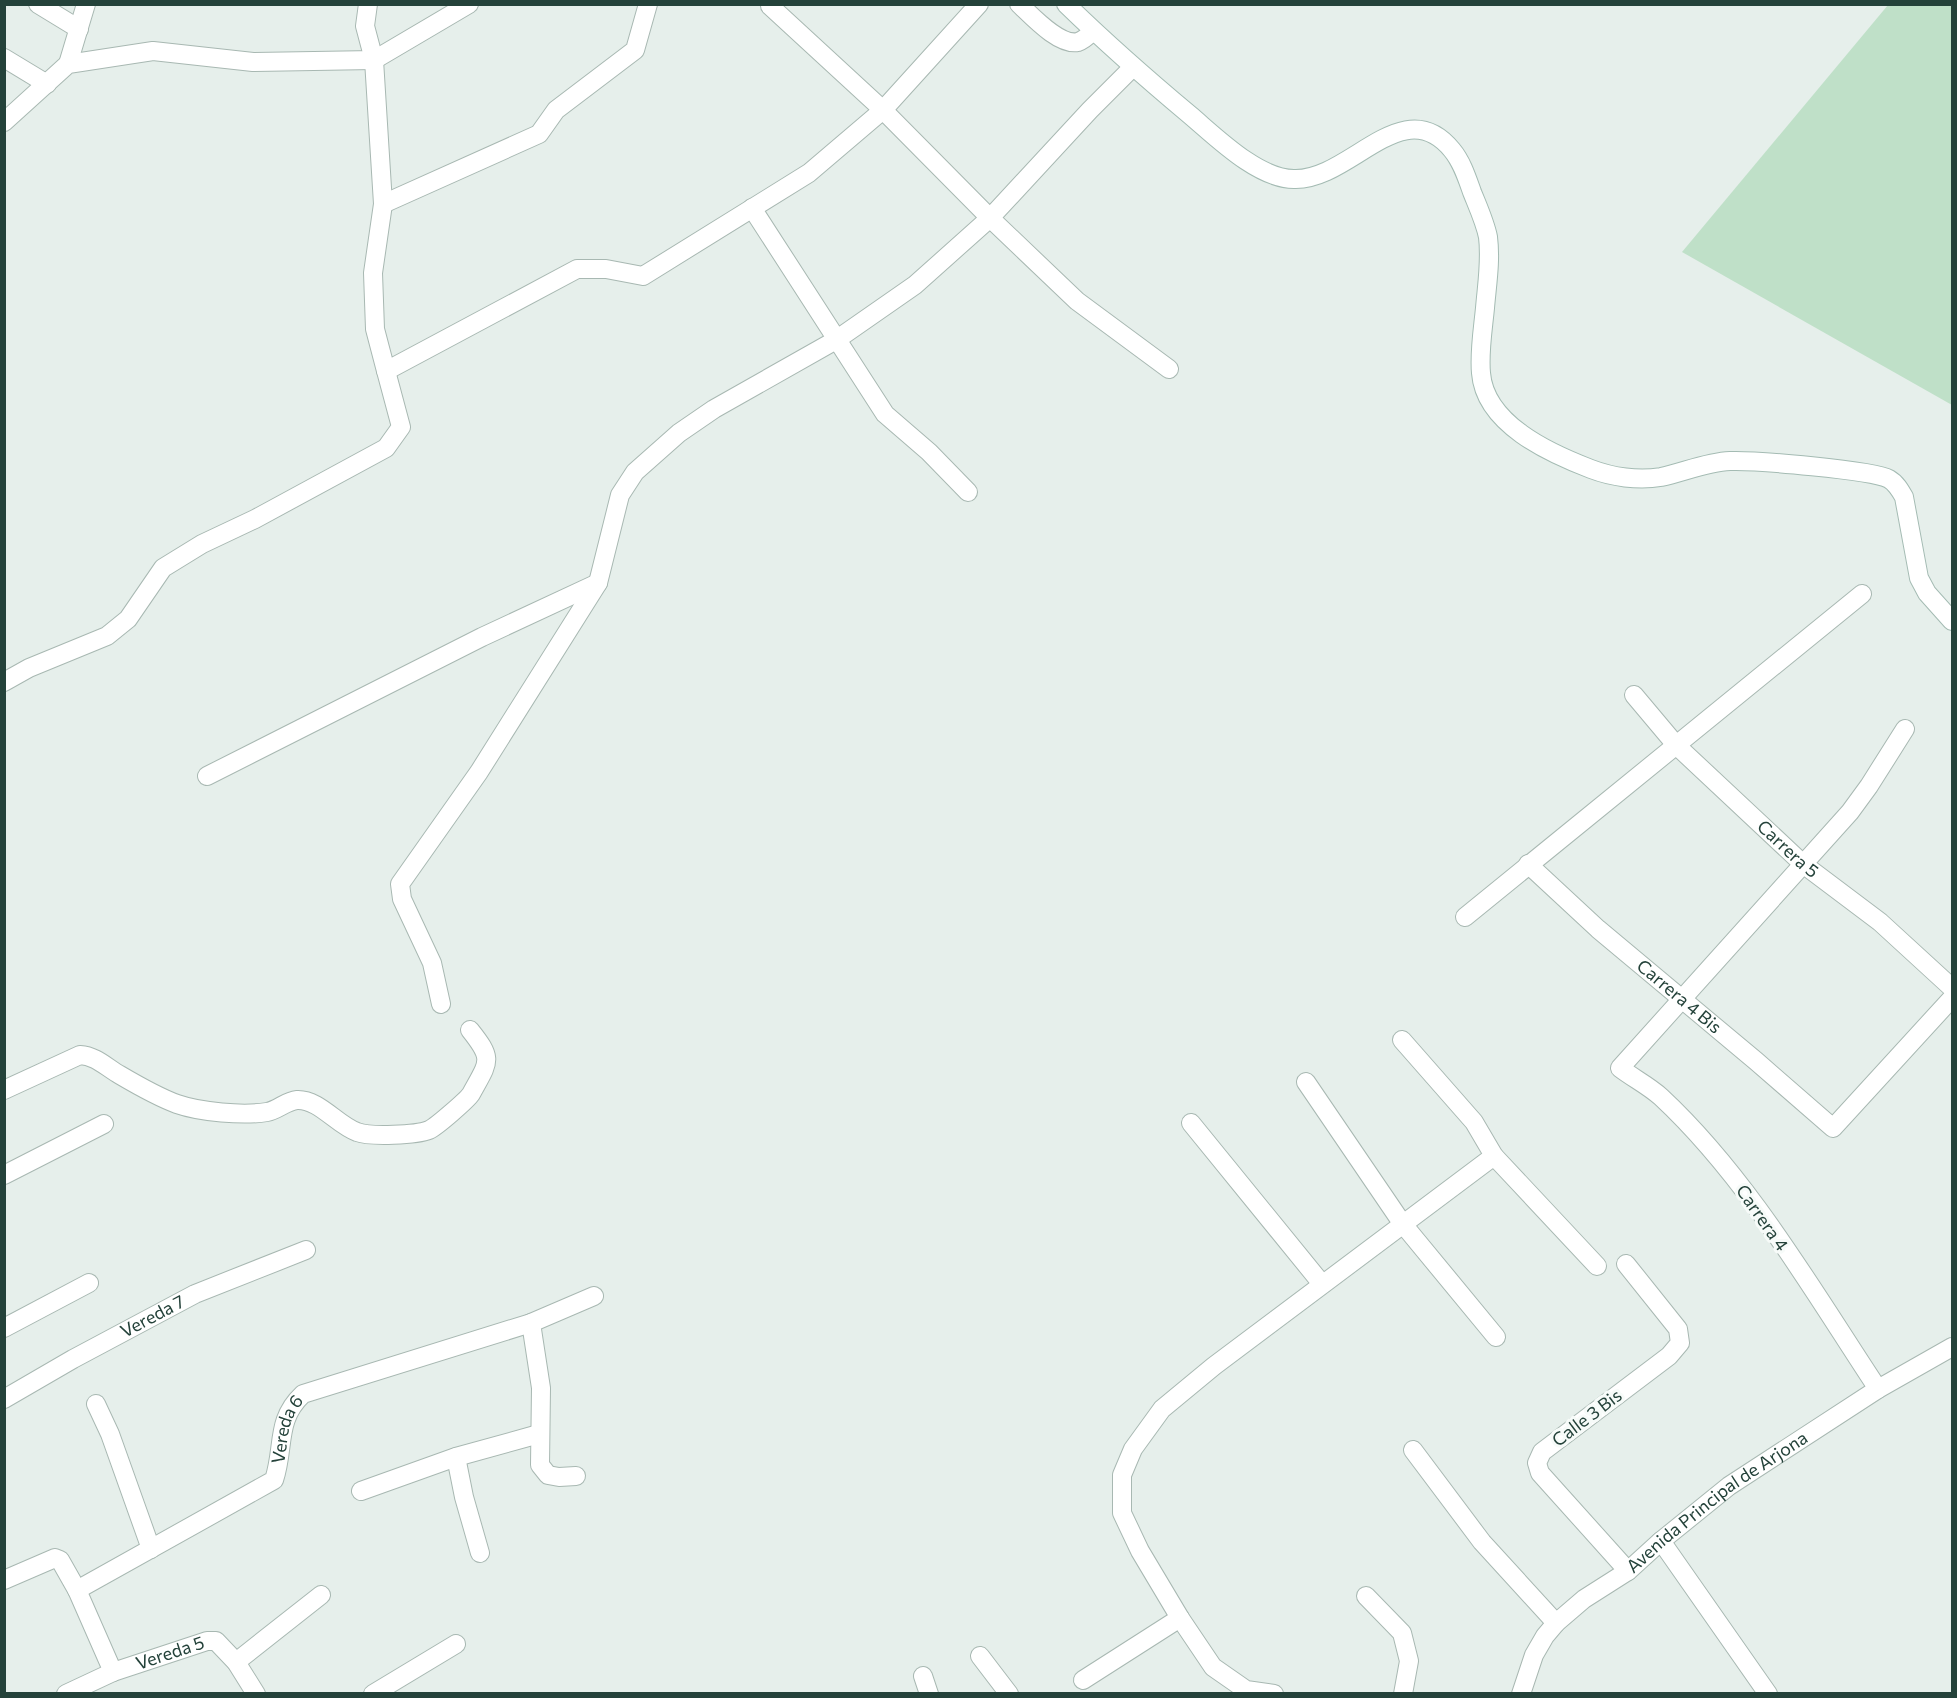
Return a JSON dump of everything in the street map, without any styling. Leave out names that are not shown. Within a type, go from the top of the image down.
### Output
[{"type":"street","points":[[38,4],[79,29]]},
{"type":"street","points":[[4,122],[68,64],[86,4]]},
{"type":"street","points":[[4,682],[29,668],[107,636],[128,619],[163,568],[202,544],[255,519],[386,448],[401,427],[375,329],[373,273],[383,204],[374,60],[365,26],[368,4]]},
{"type":"street","points":[[68,64],[153,51],[253,62],[374,60],[469,4]]},
{"type":"street","points":[[383,204],[539,134],[556,110],[634,50],[648,4]]},
{"type":"street","points":[[772,4],[770,6],[883,110],[990,218],[1077,301],[1169,369]]},
{"type":"street","points":[[386,371],[577,269],[606,269],[643,276],[753,208],[809,173],[883,110],[979,4]]},
{"type":"street","points":[[1019,4],[1051,33],[1065,40],[1078,42],[1094,31]]},
{"type":"street","points":[[1066,4],[1133,67],[1247,161],[1277,177],[1296,180],[1321,174],[1338,167],[1387,136],[1407,129],[1426,129],[1439,138],[1460,161],[1487,235],[1490,259],[1481,376],[1488,397],[1501,419],[1565,459],[1599,472],[1630,478],[1659,477],[1729,461],[1858,472],[1887,478],[1897,486],[1904,497],[1918,578],[1927,593],[1953,621]]},
{"type":"street","points":[[4,58],[46,84]]},
{"type":"street","points":[[441,1004],[432,963],[402,899],[400,884],[479,772],[598,583],[620,495],[635,472],[679,433],[714,409],[836,340],[915,285],[990,218],[1133,67]]},
{"type":"street","points":[[753,208],[885,414],[930,452],[968,492]]},
{"type":"street","points":[[207,776],[482,637],[598,583]]},
{"type":"street","points":[[1465,917],[1862,594]]},
{"type":"street","name":"Carrera 5","points":[[1634,695],[1677,745],[1803,864],[1880,922],[1953,988]]},
{"type":"street","points":[[1681,998],[1850,812],[1905,729]]},
{"type":"street","name":"Carrera 4 Bis","points":[[1528,864],[1598,929],[1833,1128],[1953,998]]},
{"type":"street","name":"Carrera 4","points":[[1681,998],[1620,1068],[1660,1096],[1713,1152],[1757,1208],[1878,1389]]},
{"type":"street","points":[[4,1090],[80,1055],[91,1056],[118,1075],[178,1104],[241,1113],[270,1112],[287,1103],[299,1100],[314,1105],[357,1132],[380,1136],[430,1130],[469,1097],[487,1062],[484,1049],[470,1030]]},
{"type":"street","points":[[1402,1040],[1474,1122],[1494,1156],[1597,1266]]},
{"type":"street","points":[[1306,1082],[1402,1223],[1496,1336]]},
{"type":"street","points":[[4,1175],[104,1124]]},
{"type":"street","points":[[1191,1124],[1322,1284]]},
{"type":"street","points":[[1274,1694],[1245,1690],[1213,1667],[1180,1618],[1140,1551],[1122,1513],[1122,1475],[1133,1449],[1162,1409],[1214,1366],[1494,1156]]},
{"type":"street","name":"Vereda 7","points":[[4,1399],[73,1359],[195,1294],[306,1250]]},
{"type":"street","name":"Calle 3 Bis","points":[[1626,1264],[1678,1329],[1680,1343],[1669,1356],[1542,1452],[1537,1463],[1540,1473],[1628,1571]]},
{"type":"street","points":[[4,1328],[89,1283]]},
{"type":"street","name":"Vereda 6","points":[[77,1590],[274,1480],[278,1468],[285,1419],[292,1404],[303,1394],[531,1323],[594,1296]]},
{"type":"street","points":[[531,1323],[541,1388],[540,1465],[548,1475],[576,1476]]},
{"type":"street","name":"Avenida Principal de Arjona","points":[[1521,1694],[1534,1655],[1545,1636],[1556,1623],[1584,1599],[1628,1571],[1729,1486],[1878,1389],[1953,1347]]},
{"type":"street","points":[[96,1404],[110,1434],[151,1549]]},
{"type":"street","points":[[361,1491],[456,1457],[539,1434]]},
{"type":"street","points":[[1413,1450],[1482,1542],[1556,1623]]},
{"type":"street","points":[[456,1457],[464,1497],[480,1553]]},
{"type":"street","points":[[1661,1541],[1768,1694]]},
{"type":"street","points":[[4,1580],[55,1558],[60,1560],[77,1590],[113,1672]]},
{"type":"street","points":[[236,1662],[321,1595]]},
{"type":"street","points":[[1366,1596],[1402,1633],[1409,1661],[1403,1694]]},
{"type":"street","points":[[1083,1680],[1180,1618]]},
{"type":"street","name":"Vereda 5","points":[[66,1694],[113,1672],[207,1641],[216,1641],[236,1662],[256,1694]]},
{"type":"street","points":[[373,1694],[456,1644]]},
{"type":"street","points":[[980,1656],[1009,1694]]},
{"type":"street","points":[[923,1676],[929,1694]]},
{"type":"green space","points":[[1888,5],[1952,5],[1952,405],[1682,252]]}]
